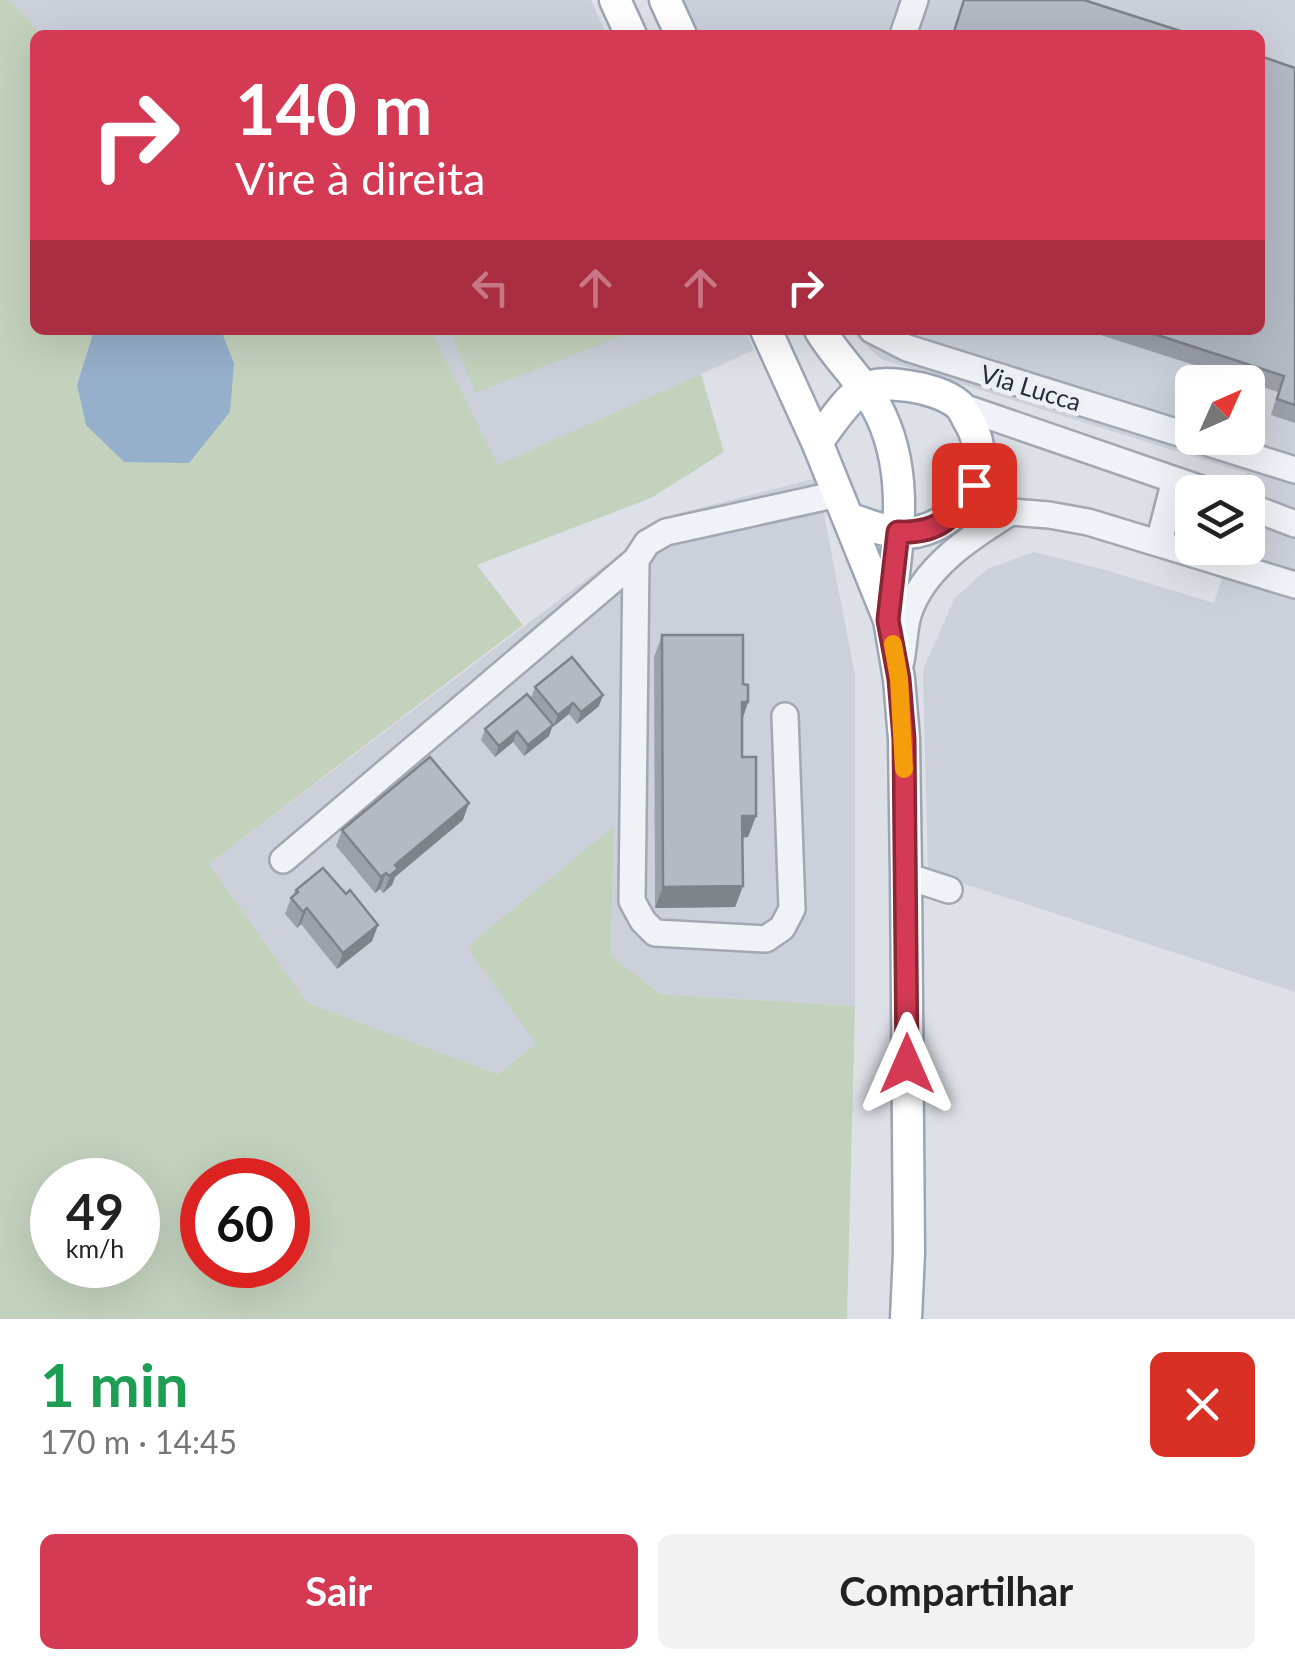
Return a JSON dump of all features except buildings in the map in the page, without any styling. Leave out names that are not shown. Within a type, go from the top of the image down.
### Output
[{"type":"main road","points":[[615,0],[629,30]]},
{"type":"main road","points":[[665,0],[680,30]]},
{"type":"main road","points":[[768,335],[844,506],[888,620],[899,679],[906,876],[906,1319]]},
{"type":"main road","points":[[823,335],[875,406],[892,450],[900,496],[888,620]]},
{"type":"main road","points":[[817,442],[863,389],[890,384],[918,388],[960,406],[974,431],[980,457],[974,485],[957,512],[937,525],[913,532],[876,528],[844,506]]},
{"type":"street","points":[[905,30],[914,0]]},
{"type":"street","name":"Via Lucca","points":[[881,335],[906,348],[1175,432]]},
{"type":"street","points":[[960,406],[1175,480],[1158,542]]},
{"type":"street","name":"Via Lucca","points":[[1247,455],[1295,470]]},
{"type":"street","points":[[283,860],[636,560],[647,543],[666,532],[844,506]]},
{"type":"street","points":[[957,512],[1011,512],[1088,522],[1295,585]]},
{"type":"street","points":[[899,679],[908,616],[919,590],[961,546],[1011,512]]},
{"type":"street","points":[[1265,513],[1295,524]]},
{"type":"street","points":[[636,560],[632,901],[655,933],[766,939],[782,928],[792,908],[785,716]]},
{"type":"street","points":[[906,876],[949,890]]},
{"type":"shaded area","points":[[10,0],[591,0],[605,30],[38,30]]},
{"type":"shaded area","points":[[683,0],[1295,0],[1295,992],[928,872],[923,670],[954,599],[987,569],[1034,552],[1214,603],[1226,565],[1265,565],[1265,475],[1246,475],[1188,455],[1265,455],[1265,365],[1175,365],[1175,451],[881,359],[855,335],[1265,335],[1265,30],[694,30]]},
{"type":"shaded area","points":[[433,335],[747,335],[754,350],[498,466]]},
{"type":"shaded area","points":[[817,478],[855,675],[855,1006],[660,994],[611,955],[614,827],[536,1044],[498,1074],[308,1003],[209,864],[672,515]]},
{"type":"green space","points":[[0,0],[10,0],[38,30],[30,30],[30,335],[92,335],[77,385],[86,424],[124,462],[234,363],[223,335],[433,335],[498,465],[701,374],[724,452],[651,498],[477,565],[523,625],[209,864],[308,1003],[498,1074],[536,1044],[467,947],[614,826],[611,955],[660,994],[855,1006],[847,1319],[0,1319]]},
{"type":"green space","points":[[452,335],[624,335],[475,393]]},
{"type":"water","points":[[92,335],[223,335],[234,363],[230,412],[189,463],[124,462],[86,425],[77,385]]},
{"type":"slow traffic","points":[[893,644],[904,769]]},
{"type":"route","points":[[907,1064],[904,739],[899,679],[888,620],[898,532],[937,525],[957,512],[974,485]]}]
